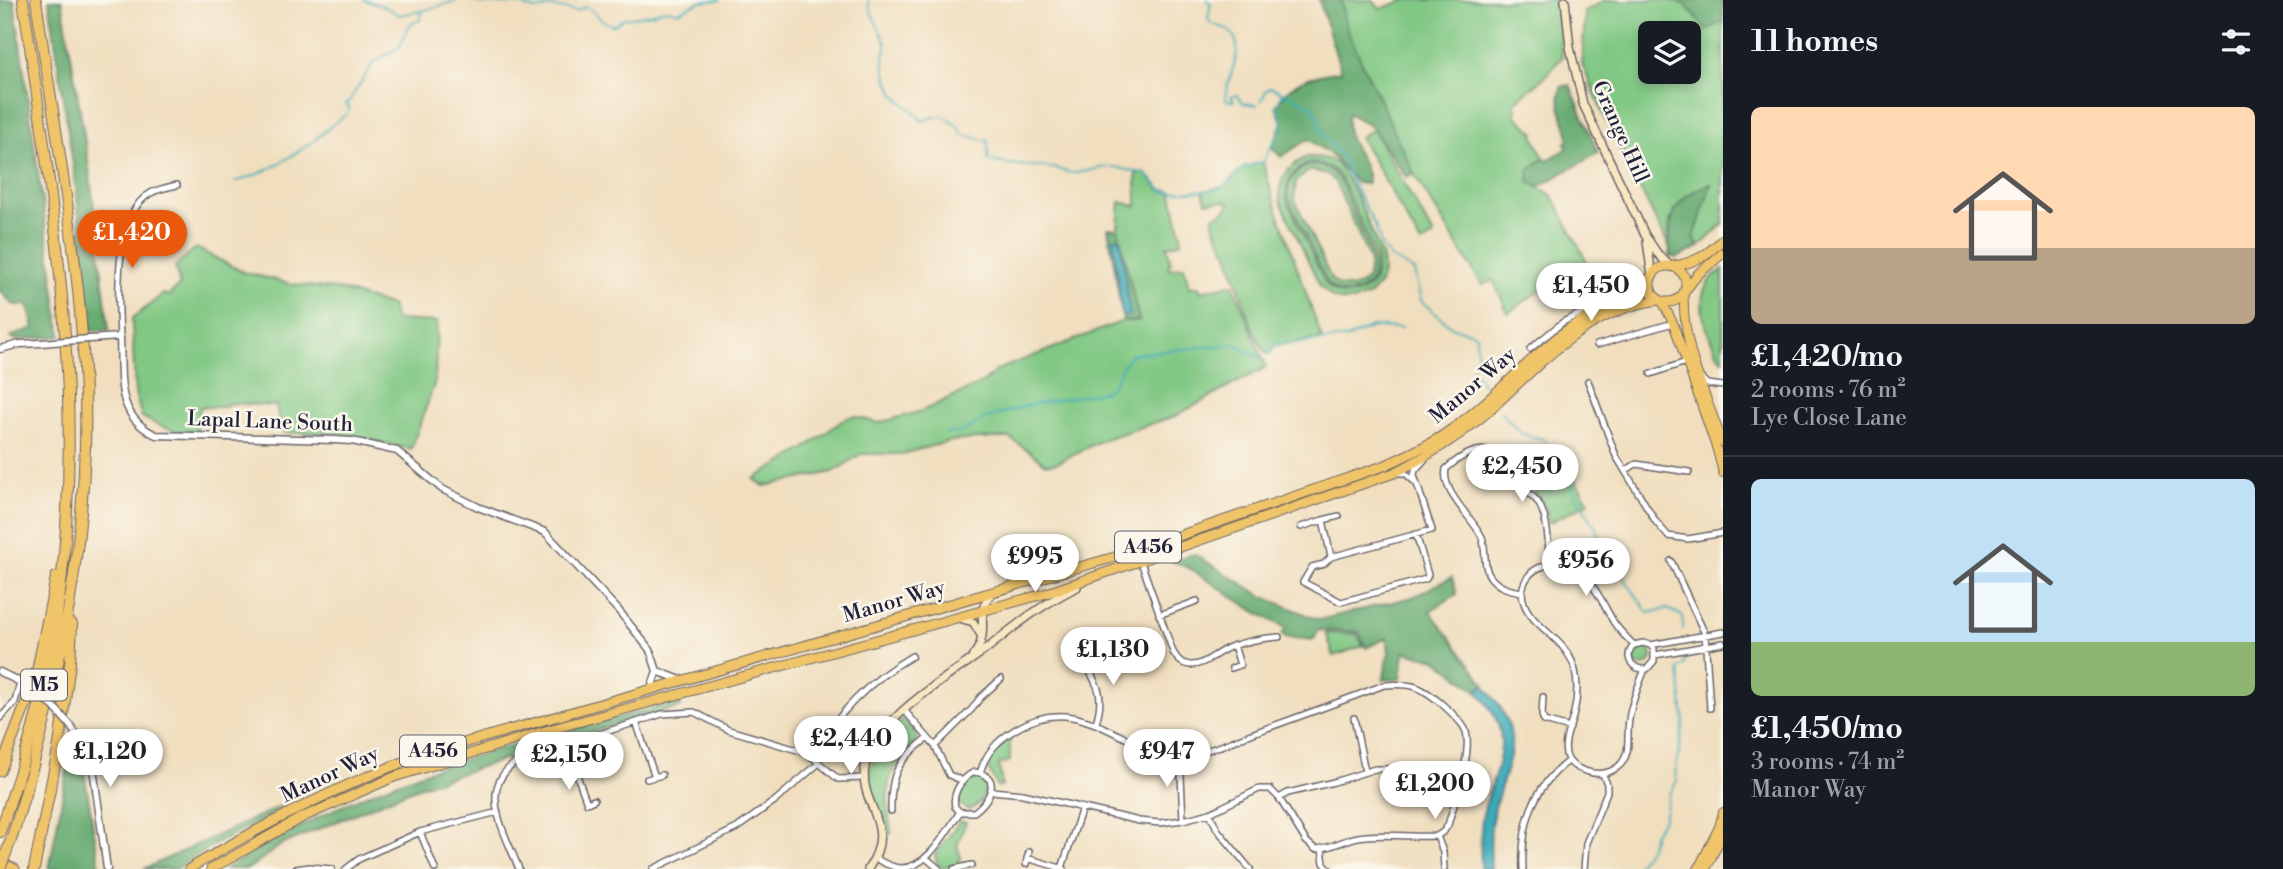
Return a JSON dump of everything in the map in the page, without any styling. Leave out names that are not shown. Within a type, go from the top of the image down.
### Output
[{"type":"highway","name":"M5","points":[[0,832],[21,771],[48,665],[61,587],[71,435],[65,314],[50,181],[23,0]]},
{"type":"highway","name":"M5","points":[[0,869],[47,718],[58,670],[75,577],[85,445],[81,328],[76,274],[36,0]]},
{"type":"highway","name":"A456","points":[[1651,278],[1660,268],[1695,262],[1723,239]]},
{"type":"highway","name":"A456","points":[[1661,301],[1676,300],[1698,274],[1723,253]]},
{"type":"highway","points":[[1671,266],[1684,275],[1685,290]]},
{"type":"highway","points":[[1651,278],[1651,292],[1661,301]]},
{"type":"highway","name":"Manor Way","points":[[189,869],[293,810],[390,766],[469,740],[1129,553],[1386,465],[1456,427],[1546,346],[1611,302],[1638,291],[1651,278]]},
{"type":"highway","name":"Manor Way","points":[[211,869],[301,818],[406,773],[512,740],[981,612],[1141,562],[1394,473],[1430,455],[1491,409],[1563,342],[1628,306],[1661,301]]},
{"type":"highway","points":[[0,771],[35,681],[65,534]]},
{"type":"highway","points":[[34,869],[70,663],[75,577]]},
{"type":"highway","points":[[0,862],[15,869]]},
{"type":"main road","name":"Grange Hill","points":[[1565,0],[1570,47],[1583,104],[1645,234],[1657,253],[1671,266]]},
{"type":"main road","name":"Grange Hill","points":[[1645,234],[1651,278]]},
{"type":"main road","points":[[1685,290],[1685,331],[1723,443]]},
{"type":"main road","points":[[1661,301],[1673,323],[1723,473]]},
{"type":"main road","points":[[868,869],[879,845],[880,825],[866,789],[865,778],[870,754],[904,710],[1050,600],[1096,577]]},
{"type":"main road","points":[[970,659],[983,639],[981,612],[992,593]]},
{"type":"main road","points":[[957,618],[973,622],[978,626],[983,639],[990,643],[995,642]]},
{"type":"main road","points":[[1698,869],[1719,827],[1723,812]]},
{"type":"main road","points":[[1706,869],[1723,834]]},
{"type":"street","points":[[0,349],[20,344],[120,337],[119,266],[130,222],[142,199],[151,192],[177,185]]},
{"type":"street","points":[[1530,349],[1563,322],[1611,302]]},
{"type":"street","points":[[1597,345],[1673,323]]},
{"type":"street","name":"Lapal Lane South","points":[[120,337],[125,406],[143,430],[156,435],[175,437],[343,440],[397,451],[442,489],[478,507],[545,532],[635,631],[650,650],[657,671]]},
{"type":"street","points":[[1657,362],[1660,371]]},
{"type":"street","points":[[1651,374],[1686,362]]},
{"type":"street","points":[[1699,374],[1707,384],[1723,386]]},
{"type":"street","points":[[1588,381],[1616,456],[1668,536],[1688,539],[1723,533]]},
{"type":"street","points":[[1522,592],[1503,588],[1488,574],[1481,536],[1460,506],[1445,474],[1450,466],[1475,450],[1498,457],[1513,482],[1525,489],[1541,509],[1550,565]]},
{"type":"street","points":[[1416,534],[1428,575],[1426,579],[1341,602],[1303,582],[1312,567],[1324,564],[1331,557],[1416,534],[1432,530],[1415,482],[1415,470],[1430,455]]},
{"type":"street","points":[[1525,489],[1566,463],[1562,456]]},
{"type":"street","points":[[1625,471],[1636,464],[1689,472]]},
{"type":"street","points":[[1394,473],[1405,473],[1415,482]]},
{"type":"street","points":[[1301,527],[1339,516]]},
{"type":"street","points":[[1322,520],[1331,557]]},
{"type":"street","points":[[1671,561],[1705,634],[1710,708]]},
{"type":"street","points":[[1141,562],[1173,652],[1180,662],[1200,664],[1234,645],[1279,637]]},
{"type":"street","points":[[1634,645],[1619,630],[1602,597],[1589,580],[1569,569],[1550,565],[1541,567],[1526,580],[1522,592],[1528,612],[1563,647],[1574,669],[1576,701],[1566,740],[1569,761],[1582,770],[1603,775],[1615,769],[1627,752],[1629,718],[1645,669],[1653,663],[1656,655]]},
{"type":"street","points":[[1159,615],[1190,609],[1197,601]]},
{"type":"street","points":[[1645,669],[1634,667],[1629,660],[1629,652],[1634,645],[1650,645],[1723,632]]},
{"type":"street","points":[[1656,655],[1723,643]]},
{"type":"street","points":[[1232,667],[1243,666],[1234,645]]},
{"type":"street","points":[[1650,645],[1656,655]]},
{"type":"street","points":[[811,756],[829,729],[861,692],[912,656]]},
{"type":"street","points":[[1082,659],[1100,689],[1101,706],[1096,723]]},
{"type":"street","points":[[903,662],[908,670]]},
{"type":"street","points":[[651,689],[657,671],[681,680]]},
{"type":"street","points":[[0,672],[22,683],[53,706],[85,748],[94,775],[107,869]]},
{"type":"street","points":[[935,747],[1000,679]]},
{"type":"street","points":[[0,718],[15,702],[22,683]]},
{"type":"street","points":[[980,773],[983,761],[1001,739],[1029,723],[1069,716],[1096,723],[1137,743],[1180,754],[1219,746],[1384,685],[1409,684],[1424,689],[1454,715],[1464,727],[1467,737],[1465,760],[1448,825],[1437,836],[1384,834],[1357,837],[1315,849],[1306,841],[1279,798],[1270,789],[1259,789],[1210,813],[1183,820],[1160,822],[1139,821],[1023,794],[992,791]]},
{"type":"street","points":[[992,686],[998,693]]},
{"type":"street","points":[[1543,697],[1544,721],[1570,728]]},
{"type":"street","points":[[904,710],[935,747],[949,775],[963,781]]},
{"type":"street","points":[[519,869],[495,798],[497,785],[511,764],[662,714],[698,712],[729,730],[811,756],[838,779],[865,778]]},
{"type":"street","points":[[1354,718],[1365,771]]},
{"type":"street","points":[[636,722],[655,777]]},
{"type":"street","points":[[958,722],[966,729]]},
{"type":"street","points":[[1357,727],[1365,723]]},
{"type":"street","points":[[891,811],[890,786],[895,771],[903,759],[928,738]]},
{"type":"street","points":[[566,745],[584,804],[594,800]]},
{"type":"street","points":[[1180,754],[1183,820]]},
{"type":"street","points":[[1523,869],[1524,833],[1528,814],[1539,790],[1553,773],[1569,761]]},
{"type":"street","points":[[653,869],[737,828],[776,800],[818,764]]},
{"type":"street","points":[[1385,769],[1387,780]]},
{"type":"street","points":[[1279,798],[1365,771],[1404,769]]},
{"type":"street","points":[[974,772],[990,780],[992,791],[987,800],[974,812],[960,812],[953,798],[963,781],[974,772]]},
{"type":"street","points":[[647,779],[662,775]]},
{"type":"street","points":[[1584,869],[1586,843],[1608,792],[1603,775]]},
{"type":"street","points":[[891,800],[900,800]]},
{"type":"street","points":[[1027,858],[1063,869],[1082,808]]},
{"type":"street","points":[[345,869],[359,859],[420,832],[498,812]]},
{"type":"street","points":[[874,858],[901,869],[918,864],[926,858],[960,812]]},
{"type":"street","points":[[1210,813],[1217,829],[1250,869]]},
{"type":"street","points":[[420,832],[435,869]]},
{"type":"street","points":[[1437,836],[1443,852],[1444,869]]},
{"type":"street","points":[[1322,849],[1324,863],[1329,869]]},
{"type":"street","points":[[926,858],[939,869]]},
{"type":"street","points":[[954,869],[972,865]]},
{"type":"street","points":[[295,869],[332,869]]},
{"type":"green space","points":[[0,0],[14,0],[61,336],[14,340],[10,337],[34,328],[28,305],[14,305],[0,291]]},
{"type":"green space","points":[[49,0],[62,0],[88,160],[109,330],[92,331],[75,179]]},
{"type":"green space","points":[[1319,0],[1341,0],[1347,30],[1414,174],[1406,177],[1373,128],[1348,113],[1348,134],[1364,164],[1368,184],[1357,183],[1330,154],[1308,139],[1281,157],[1272,148],[1282,122],[1276,106],[1289,89],[1304,80],[1341,71]]},
{"type":"green space","points":[[1341,0],[1373,0],[1380,9],[1406,0],[1556,0],[1562,57],[1549,73],[1514,103],[1517,110],[1515,115],[1535,133],[1534,138],[1544,158],[1529,170],[1530,182],[1553,196],[1588,264],[1549,284],[1508,313],[1493,280],[1482,285],[1406,161],[1347,30]]},
{"type":"green space","points":[[1605,0],[1723,0],[1723,224],[1699,247],[1689,248],[1670,219],[1668,244],[1606,121],[1582,64],[1584,12]]},
{"type":"green space","points":[[1669,0],[1723,0],[1723,21],[1707,31],[1686,5]]},
{"type":"green space","points":[[1570,85],[1598,153],[1538,187],[1530,182],[1529,170],[1544,158],[1546,161],[1568,148],[1565,143],[1569,141],[1560,95],[1561,87]]},
{"type":"green space","points":[[1373,129],[1434,236],[1421,244],[1360,137]]},
{"type":"green space","points":[[1314,157],[1334,162],[1354,191],[1382,258],[1380,284],[1370,295],[1354,301],[1343,301],[1333,298],[1320,286],[1281,202],[1282,181],[1289,170],[1300,161]],"holes":[[[1308,163],[1330,168],[1341,178],[1377,259],[1374,281],[1356,294],[1337,293],[1325,283],[1287,200],[1286,188],[1290,178]]]},
{"type":"green space","points":[[1263,162],[1322,339],[1275,345],[1272,352],[1267,354],[1254,330],[1227,252],[1214,226],[1213,217],[1227,209],[1230,203],[1206,202],[1203,191],[1225,186],[1244,167]]},
{"type":"green space","points":[[1309,165],[1322,167],[1339,179],[1374,260],[1372,280],[1361,289],[1350,293],[1338,291],[1327,282],[1289,199],[1290,183]],"holes":[[[1310,170],[1327,174],[1335,181],[1370,261],[1368,278],[1352,288],[1339,286],[1331,279],[1294,198],[1296,181]]]},
{"type":"green space","points":[[1136,173],[1145,173],[1161,190],[1171,191],[1182,239],[1180,243],[1167,246],[1171,263],[1168,264],[1169,269],[1184,266],[1189,287],[1199,286],[1200,291],[1233,284],[1266,367],[1175,416],[1102,440],[1056,463],[1045,464],[1010,438],[993,438],[951,441],[902,454],[861,454],[833,472],[764,486],[754,479],[804,449],[846,418],[854,416],[878,423],[922,411],[984,382],[997,370],[1123,321],[1139,321],[1118,229],[1120,202],[1137,206]]},
{"type":"green space","points":[[1711,184],[1694,238],[1699,247],[1677,258],[1670,256],[1672,221],[1680,202],[1698,189]]},
{"type":"green space","points":[[1108,228],[1118,229],[1139,321],[1123,321]]},
{"type":"green space","points":[[196,248],[243,272],[291,284],[342,290],[392,306],[395,320],[437,322],[435,382],[411,449],[337,433],[283,433],[276,406],[229,403],[225,407],[200,407],[197,432],[168,429],[142,417],[135,393],[132,319],[163,294],[168,296],[180,285],[175,266]]},
{"type":"green space","points":[[1723,269],[1723,360],[1711,340],[1704,319],[1702,298],[1711,279]]},
{"type":"green space","points":[[1566,466],[1589,502],[1549,523],[1545,507],[1532,487]]},
{"type":"green space","points":[[1194,554],[1264,597],[1319,620],[1413,597],[1452,577],[1457,594],[1430,611],[1485,684],[1477,691],[1436,659],[1404,652],[1401,679],[1383,680],[1389,652],[1387,638],[1366,648],[1359,632],[1318,630],[1314,640],[1285,637],[1282,634],[1286,628],[1254,611],[1189,568],[1172,561]]},
{"type":"green space","points":[[1326,633],[1357,634],[1363,646],[1334,656]]},
{"type":"green space","points":[[1638,646],[1646,646],[1652,656],[1646,666],[1638,666],[1632,660],[1632,652]]},
{"type":"green space","points":[[679,701],[681,707],[613,725],[418,787],[281,845],[248,869],[225,869],[320,816],[422,773]]},
{"type":"green space","points":[[903,719],[916,733],[917,741],[892,773],[888,794],[891,834],[885,835],[872,793],[870,772],[882,743]]},
{"type":"green space","points":[[1010,738],[1010,761],[999,764],[1002,787],[997,786],[987,766],[995,751]]},
{"type":"green space","points":[[71,749],[82,759],[100,869],[49,869]]},
{"type":"green space","points":[[973,778],[981,778],[986,789],[980,802],[968,810],[958,803],[958,799],[962,789]]},
{"type":"green space","points":[[281,806],[281,811],[214,845],[176,869],[144,869]]},
{"type":"green space","points":[[960,821],[966,822],[957,846],[961,858],[957,866],[944,868],[937,864],[935,855]]},
{"type":"water","points":[[1113,238],[1120,238],[1130,316],[1122,316]]},
{"type":"water","points":[[1483,685],[1498,704],[1511,736],[1508,765],[1492,820],[1491,869],[1481,869],[1481,828],[1498,765],[1501,738],[1490,708],[1477,691]]},
{"type":"waterway","points":[[364,0],[386,7],[399,15],[422,11]]},
{"type":"waterway","points":[[344,104],[348,103],[373,63],[401,46],[407,30],[420,20],[422,11],[459,0]]},
{"type":"waterway","points":[[469,0],[482,4],[519,4],[535,10],[553,7],[577,11],[587,6],[603,21],[613,25],[629,17],[651,14],[663,9],[678,12],[700,2],[720,0]]},
{"type":"waterway","points":[[868,0],[886,43],[885,68],[895,94],[922,121],[944,116],[960,128],[961,134],[988,141],[988,160],[996,162],[1075,173],[1113,167],[1145,173],[1164,192],[1214,190],[1225,186],[1244,167],[1263,162],[1280,130],[1282,122],[1276,106],[1283,93]]},
{"type":"waterway","points":[[1207,0],[1211,4],[1208,18],[1210,23],[1226,29],[1237,43],[1225,98],[1234,101],[1231,97],[1237,95],[1243,103],[1257,105]]},
{"type":"waterway","points":[[1261,101],[1271,87],[1312,106],[1319,120],[1320,130],[1343,159],[1376,228],[1382,247],[1391,258],[1414,271],[1421,301],[1453,328],[1476,335],[1477,355],[1472,370],[1484,386]]},
{"type":"waterway","points":[[348,104],[349,111]]},
{"type":"waterway","points":[[235,182],[285,160],[347,114]]},
{"type":"waterway","points":[[1267,354],[1272,352],[1275,345],[1349,338],[1372,327],[1402,328]]},
{"type":"waterway","points":[[946,433],[960,433],[986,418],[1026,406],[1106,391],[1125,361],[1133,354],[1235,344],[1259,357]]},
{"type":"waterway","points":[[1501,412],[1522,434],[1543,439],[1551,448],[1595,526],[1600,541],[1612,554],[1619,570],[1648,613],[1667,609],[1683,616],[1683,629]]},
{"type":"waterway","points":[[1634,869],[1650,847],[1654,833],[1664,818],[1669,795],[1677,781],[1675,774],[1684,722],[1679,669],[1685,664],[1687,656]]}]
